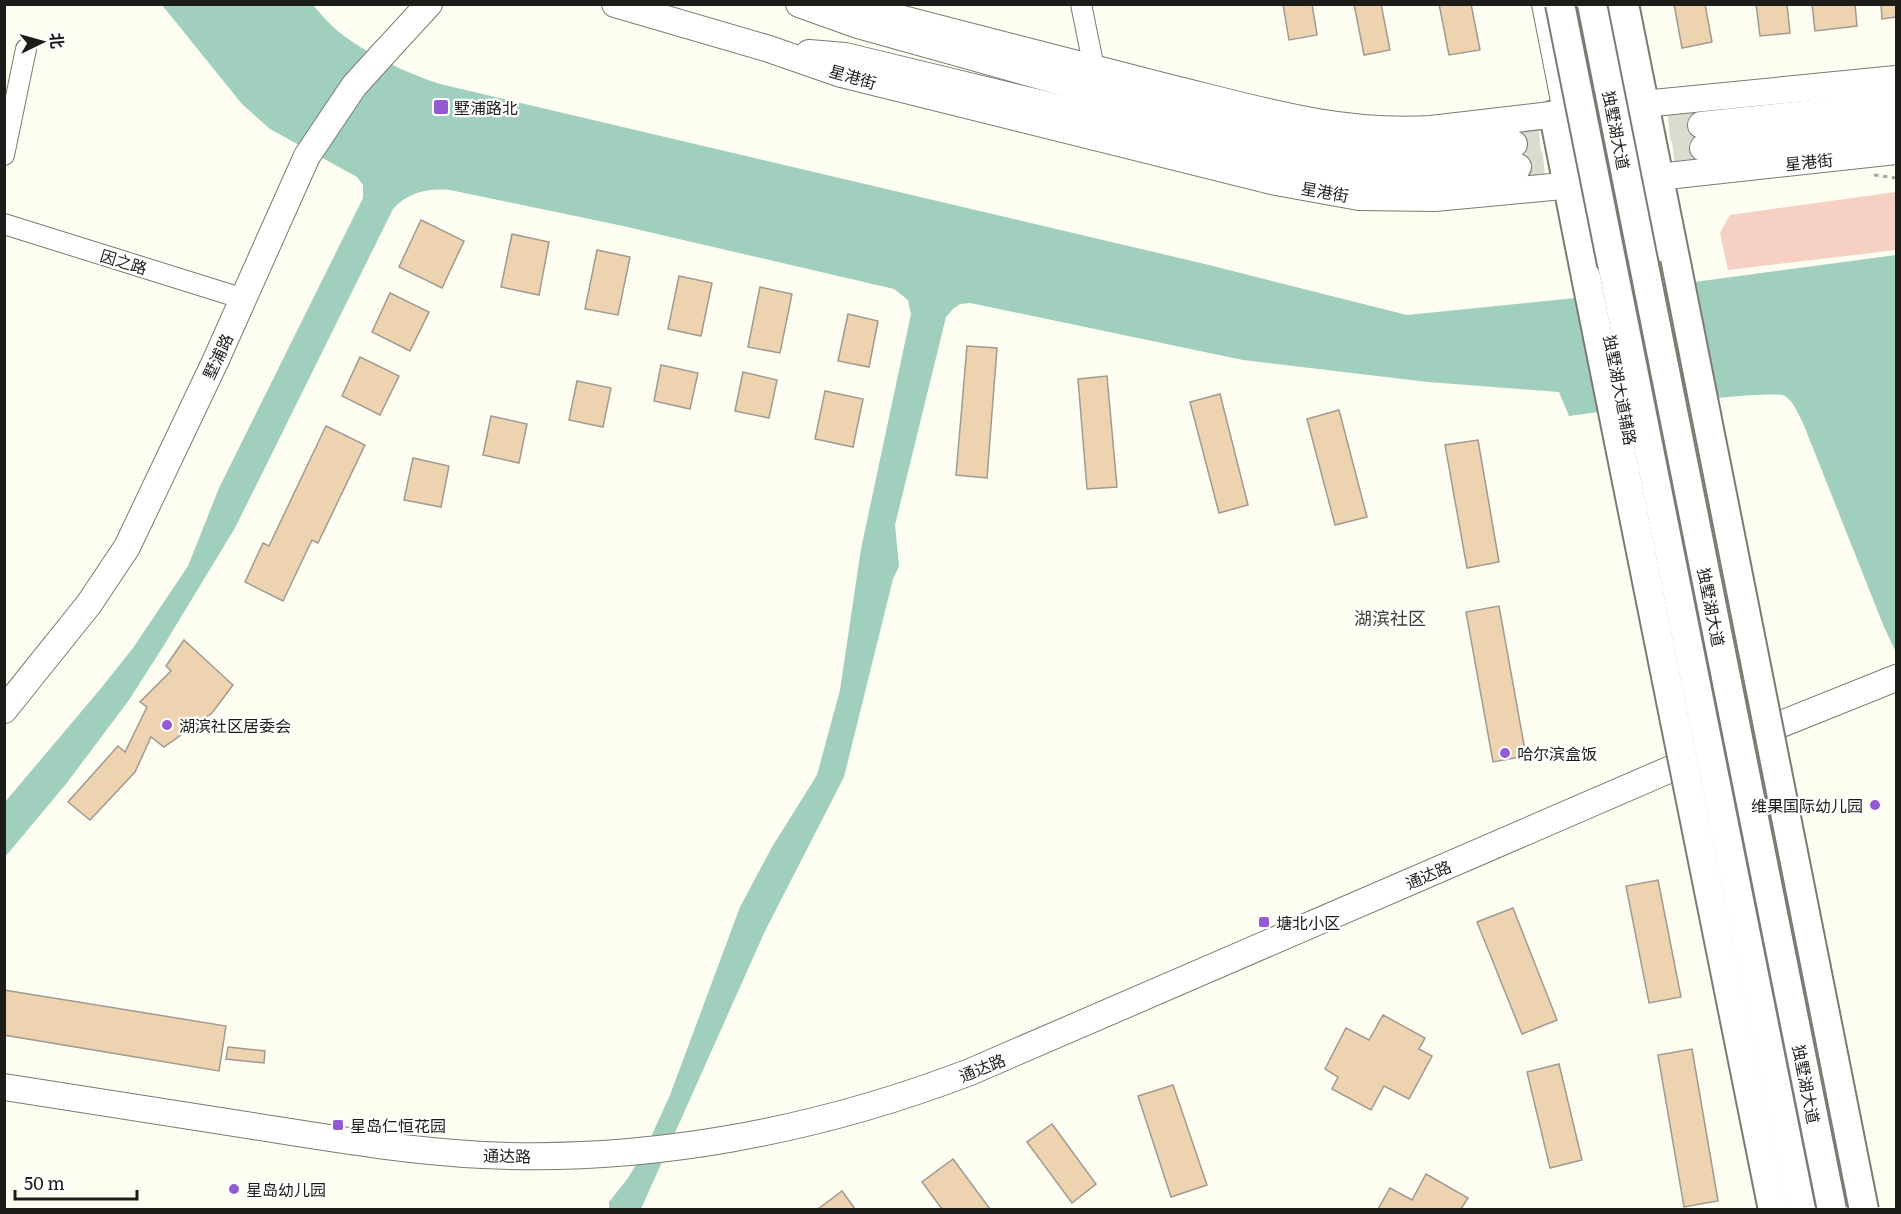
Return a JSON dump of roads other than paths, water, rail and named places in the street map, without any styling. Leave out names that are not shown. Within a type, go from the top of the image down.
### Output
[{"type":"highway","name":"独墅湖大道","points":[[1560,4],[1801,1209]]},
{"type":"highway","name":"独墅湖大道","points":[[1592,4],[1832,1209]]},
{"type":"highway","points":[[1624,4],[1636,104],[1863,1209]]},
{"type":"highway","points":[[1560,114],[1773,1209]]},
{"type":"main road","name":"墅浦路","points":[[4,710],[89,604],[127,547],[244,299],[308,156],[354,86],[429,4]]},
{"type":"main road","name":"星港街","points":[[615,4],[769,49],[841,74],[1326,193],[1359,197],[1411,199],[1575,185],[1896,151]]},
{"type":"main road","name":"星港街","points":[[769,49],[845,56],[1279,161],[1331,171],[1360,174],[1432,174],[1516,155],[1347,151],[1294,142],[1162,110],[858,25],[799,4]]},
{"type":"main road","points":[[831,4],[864,9],[1291,118],[1365,130],[1431,129],[1636,104],[1896,79]]},
{"type":"main road","points":[[1545,4],[1560,114]]},
{"type":"main road","points":[[1609,4],[1636,104]]},
{"type":"main road","name":"星港街","points":[[1896,104],[1702,136],[1896,128]]},
{"type":"main road","points":[[1671,268],[1694,424],[1757,743]]},
{"type":"main road","name":"独墅湖大道辅路","points":[[1593,281],[1626,416],[1696,767]]},
{"type":"main road","name":"通达路","points":[[4,1104],[404,1166],[522,1173],[669,1157],[851,1112],[990,1064],[1894,685]]},
{"type":"main road","name":"通达路","points":[[4,1087],[405,1149],[637,1160]]},
{"type":"street","points":[[1081,4],[1094,68]]},
{"type":"street","points":[[4,155],[26,49]]},
{"type":"street","name":"因之路","points":[[4,224],[244,299]]},
{"type":"tunnel","points":[[1514,144],[1701,125]]},
{"type":"tunnel","points":[[1518,167],[1703,148]]},
{"type":"place","name":"墅浦路北","points":[[441,107]]},
{"type":"place","name":"湖滨社区居委会","points":[[167,725]]},
{"type":"place","name":"哈尔滨盒饭","points":[[1505,753]]},
{"type":"place","name":"维果国际幼儿园","points":[[1875,805]]},
{"type":"place","name":"塘北小区","points":[[1264,922]]},
{"type":"place","name":"星岛仁恒花园","points":[[338,1125]]},
{"type":"place","name":"星岛幼儿园","points":[[234,1189]]},
{"type":"district","name":"湖滨社区","points":[[1390,617]]}]
